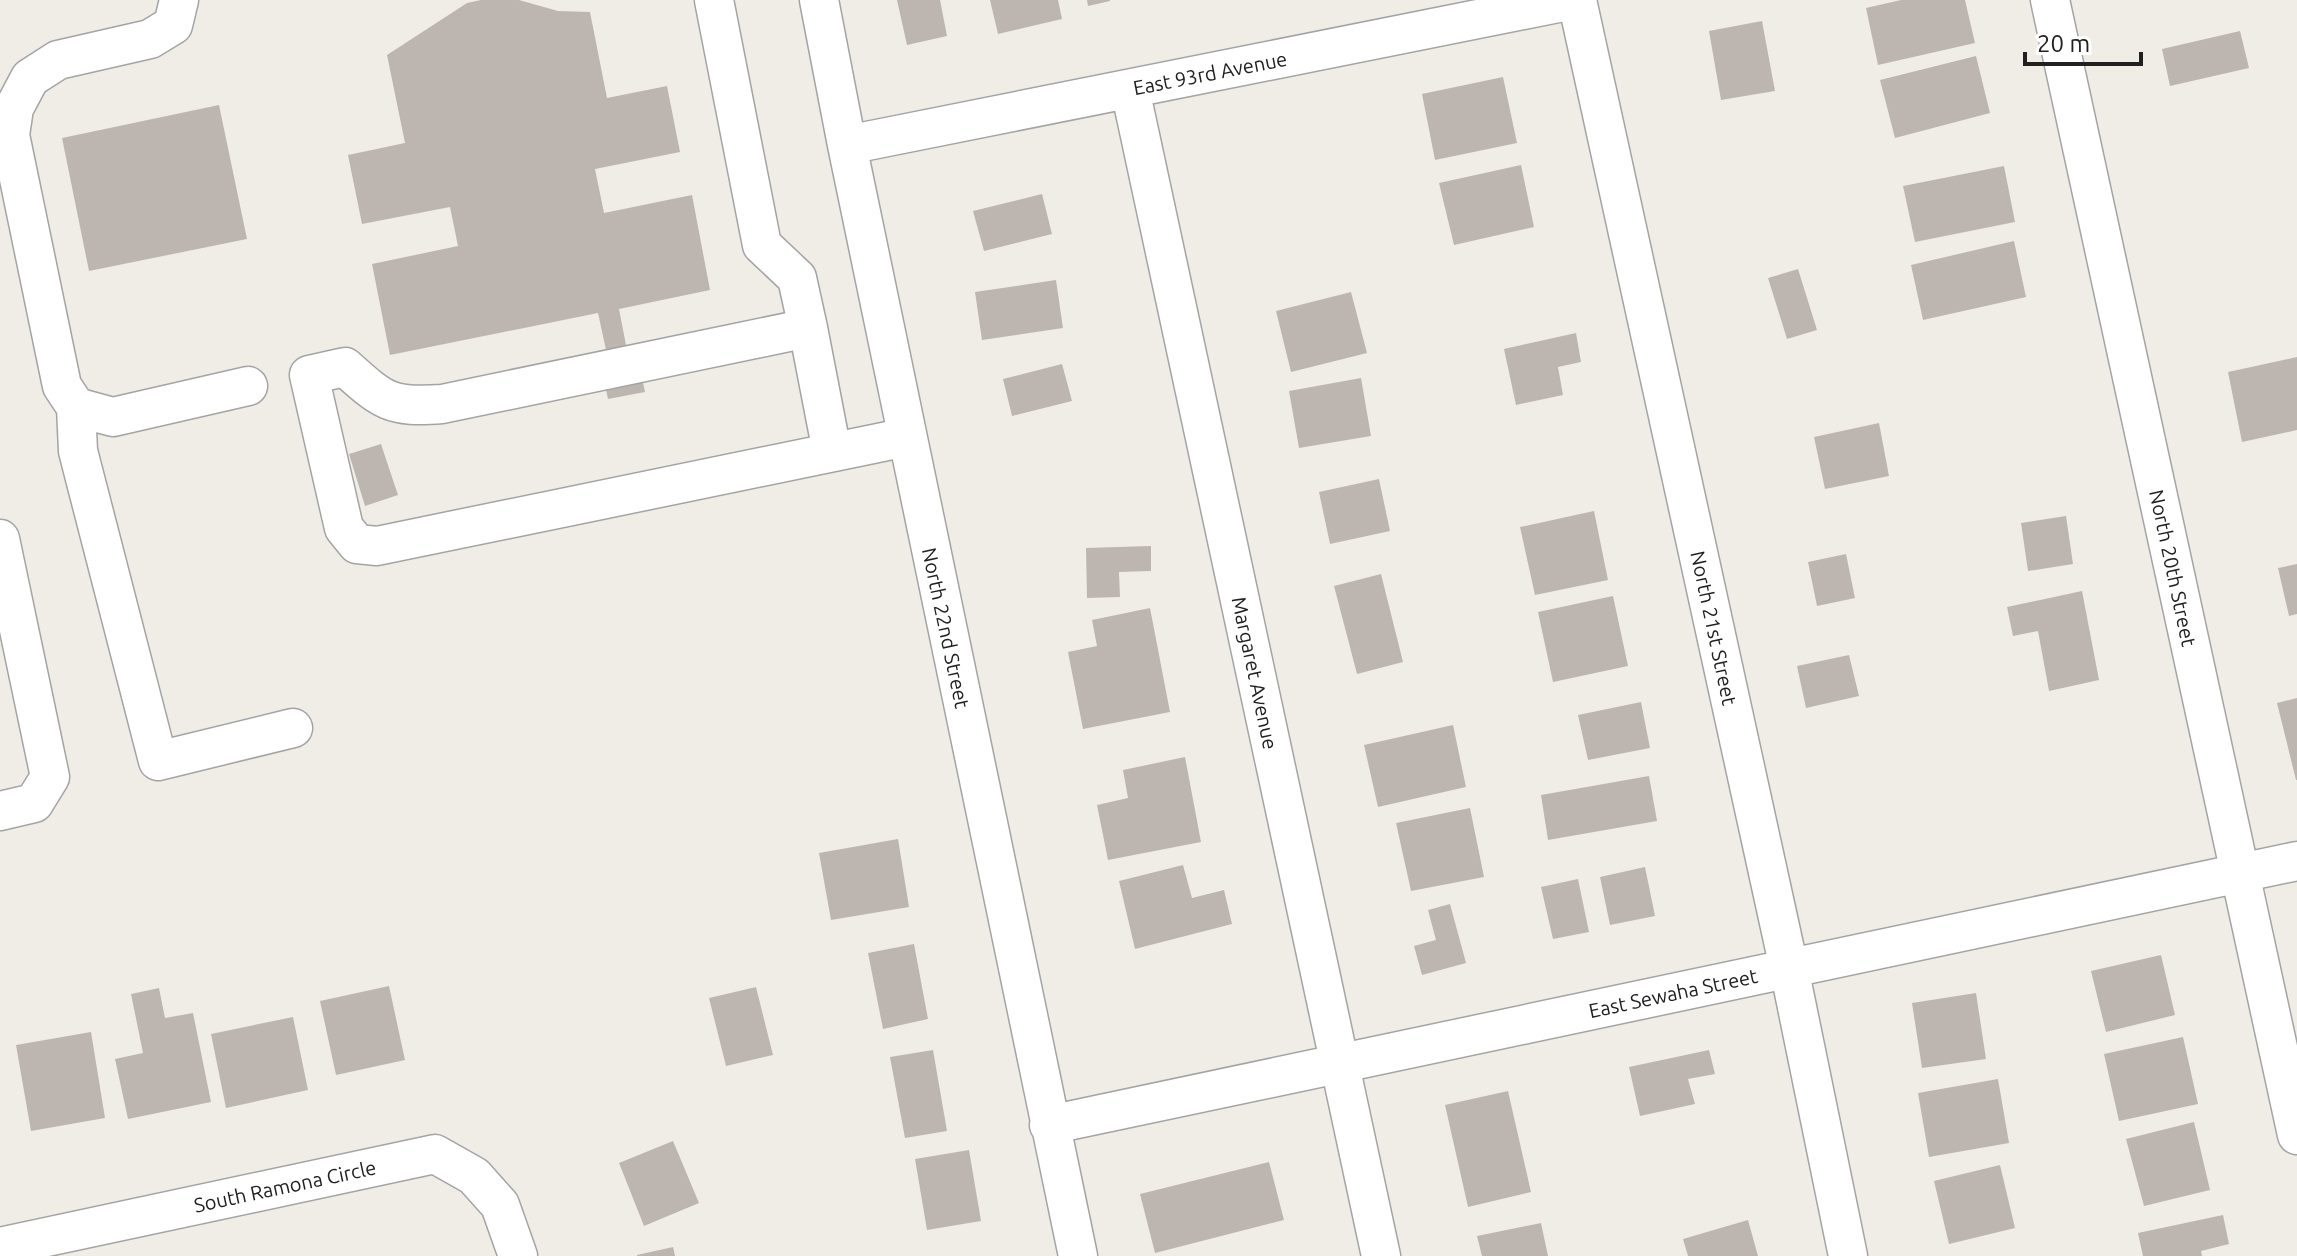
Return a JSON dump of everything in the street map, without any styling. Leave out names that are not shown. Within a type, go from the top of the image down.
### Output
[{"type":"street","points":[[179,0],[173,25],[150,39],[58,60],[30,78],[7,102],[10,135],[62,386],[76,407],[78,451],[158,761],[293,728]]},
{"type":"street","points":[[714,0],[762,245],[797,278],[832,452]]},
{"type":"street","name":"North 22nd Street","points":[[819,0],[1078,1256]]},
{"type":"street","name":"East 93rd Avenue","points":[[847,145],[1575,0]]},
{"type":"street","name":"North 21st Street","points":[[1575,0],[1789,968],[1848,1256]]},
{"type":"street","name":"North 20th Street","points":[[2050,0],[2297,1135]]},
{"type":"street","name":"Margaret Avenue","points":[[1130,89],[1381,1256]]},
{"type":"street","points":[[808,328],[442,404],[406,407],[375,394],[345,367],[309,375],[344,528],[357,544],[377,546],[907,437]]},
{"type":"street","points":[[76,407],[113,417],[248,386]]},
{"type":"street","points":[[0,539],[50,777],[34,803],[0,811]]},
{"type":"street","name":"East Sewaha Street","points":[[1049,1125],[2297,861]]},
{"type":"street","name":"South Ramona Circle","points":[[0,1247],[435,1154],[474,1176],[500,1205],[518,1256]]},
{"type":"building","points":[[519,0],[558,11],[590,12],[607,98],[667,86],[680,152],[595,169],[604,213],[692,195],[710,290],[619,309],[626,345],[635,344],[645,392],[608,399],[598,351],[606,350],[598,313],[390,355],[372,264],[458,246],[450,207],[362,224],[348,155],[405,143],[387,55],[467,3]]},
{"type":"building","points":[[897,0],[940,0],[947,36],[907,45]]},
{"type":"building","points":[[990,0],[1058,0],[1062,19],[998,34]]},
{"type":"building","points":[[1087,0],[1110,0],[1110,1],[1088,6]]},
{"type":"building","points":[[1901,0],[1965,0],[1975,43],[1878,65],[1866,8]]},
{"type":"building","points":[[1762,21],[1775,91],[1721,100],[1709,31]]},
{"type":"building","points":[[2240,31],[2249,68],[2170,86],[2162,49]]},
{"type":"building","points":[[1976,56],[1990,113],[1895,138],[1880,80]]},
{"type":"building","points":[[1503,77],[1517,143],[1435,160],[1422,94]]},
{"type":"building","points":[[219,105],[247,239],[89,271],[62,138]]},
{"type":"building","points":[[1521,165],[1534,227],[1454,245],[1439,183]]},
{"type":"building","points":[[2004,166],[2015,222],[1915,242],[1903,186]]},
{"type":"building","points":[[1042,194],[1052,234],[984,251],[973,211]]},
{"type":"building","points":[[2014,241],[2026,297],[1923,320],[1911,265]]},
{"type":"building","points":[[1798,269],[1817,330],[1787,339],[1768,278]]},
{"type":"building","points":[[1056,280],[1063,328],[982,340],[975,292]]},
{"type":"building","points":[[1351,292],[1367,353],[1291,372],[1276,311]]},
{"type":"building","points":[[1576,333],[1581,362],[1558,367],[1563,395],[1516,405],[1504,349]]},
{"type":"building","points":[[2297,357],[2297,430],[2242,442],[2228,372]]},
{"type":"building","points":[[1062,364],[1072,401],[1012,416],[1003,379]]},
{"type":"building","points":[[1361,378],[1371,436],[1299,448],[1289,391]]},
{"type":"building","points":[[1879,423],[1889,476],[1825,489],[1814,437]]},
{"type":"building","points":[[381,444],[398,495],[365,506],[349,454]]},
{"type":"building","points":[[1379,479],[1390,531],[1330,544],[1319,492]]},
{"type":"building","points":[[1594,511],[1608,580],[1535,595],[1520,527]]},
{"type":"building","points":[[2066,516],[2073,564],[2028,571],[2021,523]]},
{"type":"building","points":[[1151,546],[1151,571],[1119,572],[1120,597],[1087,598],[1086,548]]},
{"type":"building","points":[[1846,554],[1855,598],[1817,606],[1808,562]]},
{"type":"building","points":[[2297,564],[2297,614],[2289,616],[2278,568]]},
{"type":"building","points":[[1381,574],[1403,662],[1357,674],[1334,586]]},
{"type":"building","points":[[2082,591],[2099,680],[2049,691],[2038,631],[2013,636],[2007,607]]},
{"type":"building","points":[[1613,596],[1628,666],[1553,682],[1538,612]]},
{"type":"building","points":[[1150,608],[1170,712],[1083,729],[1068,652],[1097,646],[1092,620]]},
{"type":"building","points":[[1849,655],[1859,696],[1806,708],[1797,666]]},
{"type":"building","points":[[2297,698],[2297,780],[2296,780],[2277,703]]},
{"type":"building","points":[[1641,702],[1650,748],[1588,760],[1578,715]]},
{"type":"building","points":[[1453,725],[1466,787],[1378,807],[1364,745]]},
{"type":"building","points":[[1185,757],[1201,842],[1108,860],[1097,805],[1128,798],[1123,770]]},
{"type":"building","points":[[1649,776],[1657,821],[1548,840],[1541,795]]},
{"type":"building","points":[[1470,808],[1484,877],[1411,891],[1396,823]]},
{"type":"building","points":[[898,839],[909,907],[831,920],[819,853]]},
{"type":"building","points":[[1183,865],[1192,898],[1224,890],[1232,924],[1135,949],[1119,881]]},
{"type":"building","points":[[1645,867],[1655,916],[1610,925],[1600,877]]},
{"type":"building","points":[[1578,879],[1589,932],[1553,939],[1541,887]]},
{"type":"building","points":[[1450,904],[1466,963],[1422,975],[1414,946],[1436,940],[1428,910]]},
{"type":"building","points":[[914,944],[928,1019],[883,1029],[868,953]]},
{"type":"building","points":[[2161,955],[2175,1015],[2106,1032],[2091,971]]},
{"type":"building","points":[[389,986],[405,1060],[336,1075],[320,1001]]},
{"type":"building","points":[[756,987],[773,1055],[726,1066],[709,998]]},
{"type":"building","points":[[159,988],[165,1018],[193,1013],[211,1102],[128,1119],[115,1059],[143,1053],[131,994]]},
{"type":"building","points":[[1976,993],[1986,1059],[1922,1068],[1912,1003]]},
{"type":"building","points":[[293,1017],[308,1090],[226,1108],[211,1034]]},
{"type":"building","points":[[91,1032],[105,1118],[31,1131],[16,1045]]},
{"type":"building","points":[[2183,1037],[2198,1104],[2119,1121],[2104,1054]]},
{"type":"building","points":[[933,1050],[947,1131],[905,1138],[890,1057]]},
{"type":"building","points":[[1709,1050],[1715,1074],[1688,1079],[1695,1104],[1640,1116],[1629,1067]]},
{"type":"building","points":[[1998,1079],[2009,1143],[1929,1157],[1918,1093]]},
{"type":"building","points":[[1508,1091],[1531,1192],[1468,1207],[1445,1105]]},
{"type":"building","points":[[2194,1122],[2210,1190],[2144,1206],[2126,1139]]},
{"type":"building","points":[[673,1141],[699,1203],[644,1226],[619,1163]]},
{"type":"building","points":[[969,1150],[981,1221],[927,1230],[915,1159]]},
{"type":"building","points":[[1269,1162],[1284,1220],[1155,1253],[1140,1194]]},
{"type":"building","points":[[2000,1165],[2015,1228],[1949,1244],[1934,1181]]},
{"type":"building","points":[[2223,1215],[2229,1244],[2201,1251],[2202,1256],[2143,1256],[2138,1233]]},
{"type":"building","points":[[1748,1220],[1758,1256],[1688,1256],[1683,1239]]},
{"type":"building","points":[[1541,1223],[1548,1256],[1482,1256],[1477,1236]]},
{"type":"building","points":[[673,1247],[675,1256],[637,1256],[637,1255]]}]
